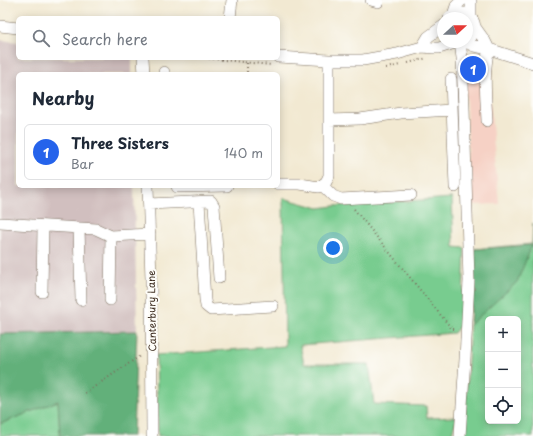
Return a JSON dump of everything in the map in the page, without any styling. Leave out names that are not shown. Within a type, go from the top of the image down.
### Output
[{"type":"street","points":[[230,16],[232,0]]},
{"type":"street","points":[[453,12],[462,0]]},
{"type":"street","points":[[471,0],[472,12]]},
{"type":"street","points":[[473,22],[489,49],[487,58],[486,92],[487,121]]},
{"type":"street","points":[[0,26],[16,28]]},
{"type":"street","points":[[422,47],[428,37],[437,30]]},
{"type":"street","points":[[473,45],[533,63]]},
{"type":"street","points":[[276,61],[353,60],[397,54],[422,47],[437,48]]},
{"type":"street","points":[[460,436],[469,281],[461,48]]},
{"type":"street","points":[[143,60],[144,72]]},
{"type":"street","points":[[280,184],[300,184],[317,187],[322,185],[330,175],[329,60]]},
{"type":"street","points":[[451,79],[455,187]]},
{"type":"street","points":[[329,120],[360,119],[401,113],[452,110]]},
{"type":"street","points":[[322,185],[333,196],[345,199],[411,195]]},
{"type":"street","name":"Canterbury Lane","points":[[148,188],[151,278],[152,436]]},
{"type":"street","points":[[149,204],[211,201],[214,206],[219,278]]},
{"type":"street","points":[[199,202],[204,300],[206,306],[210,310],[273,306]]},
{"type":"street","points":[[0,223],[96,229],[111,236],[150,234]]},
{"type":"street","points":[[42,292],[43,226]]},
{"type":"street","points":[[79,228],[81,300]]},
{"type":"street","points":[[110,300],[111,236]]},
{"type":"path","points":[[221,60],[247,63],[276,61]]},
{"type":"path","points":[[247,63],[247,72]]},
{"type":"path","points":[[345,199],[452,329],[466,329]]},
{"type":"path","points":[[85,392],[152,349]]},
{"type":"shaded area","points":[[0,40],[16,42],[16,60],[132,60],[132,72],[16,72],[16,188],[134,188],[137,331],[0,334]]},
{"type":"shaded area","points":[[482,61],[492,64],[490,101],[499,204],[471,205],[464,62]]},
{"type":"green space","points":[[283,198],[319,208],[452,198],[454,247],[465,248],[462,323],[454,333],[300,345],[304,364],[369,364],[374,404],[426,406],[427,418],[457,417],[451,436],[158,436],[156,355],[285,346]]},
{"type":"green space","points":[[533,223],[533,436],[464,436],[474,249],[532,244]]},
{"type":"green space","points":[[532,245],[517,282],[470,325],[474,249]]},
{"type":"green space","points":[[137,331],[133,436],[60,436],[58,401],[0,424],[0,334]]},
{"type":"green space","points":[[58,400],[60,436],[0,436],[0,424]]},
{"type":"place","name":"Three Sisters","points":[[473,69]]}]
